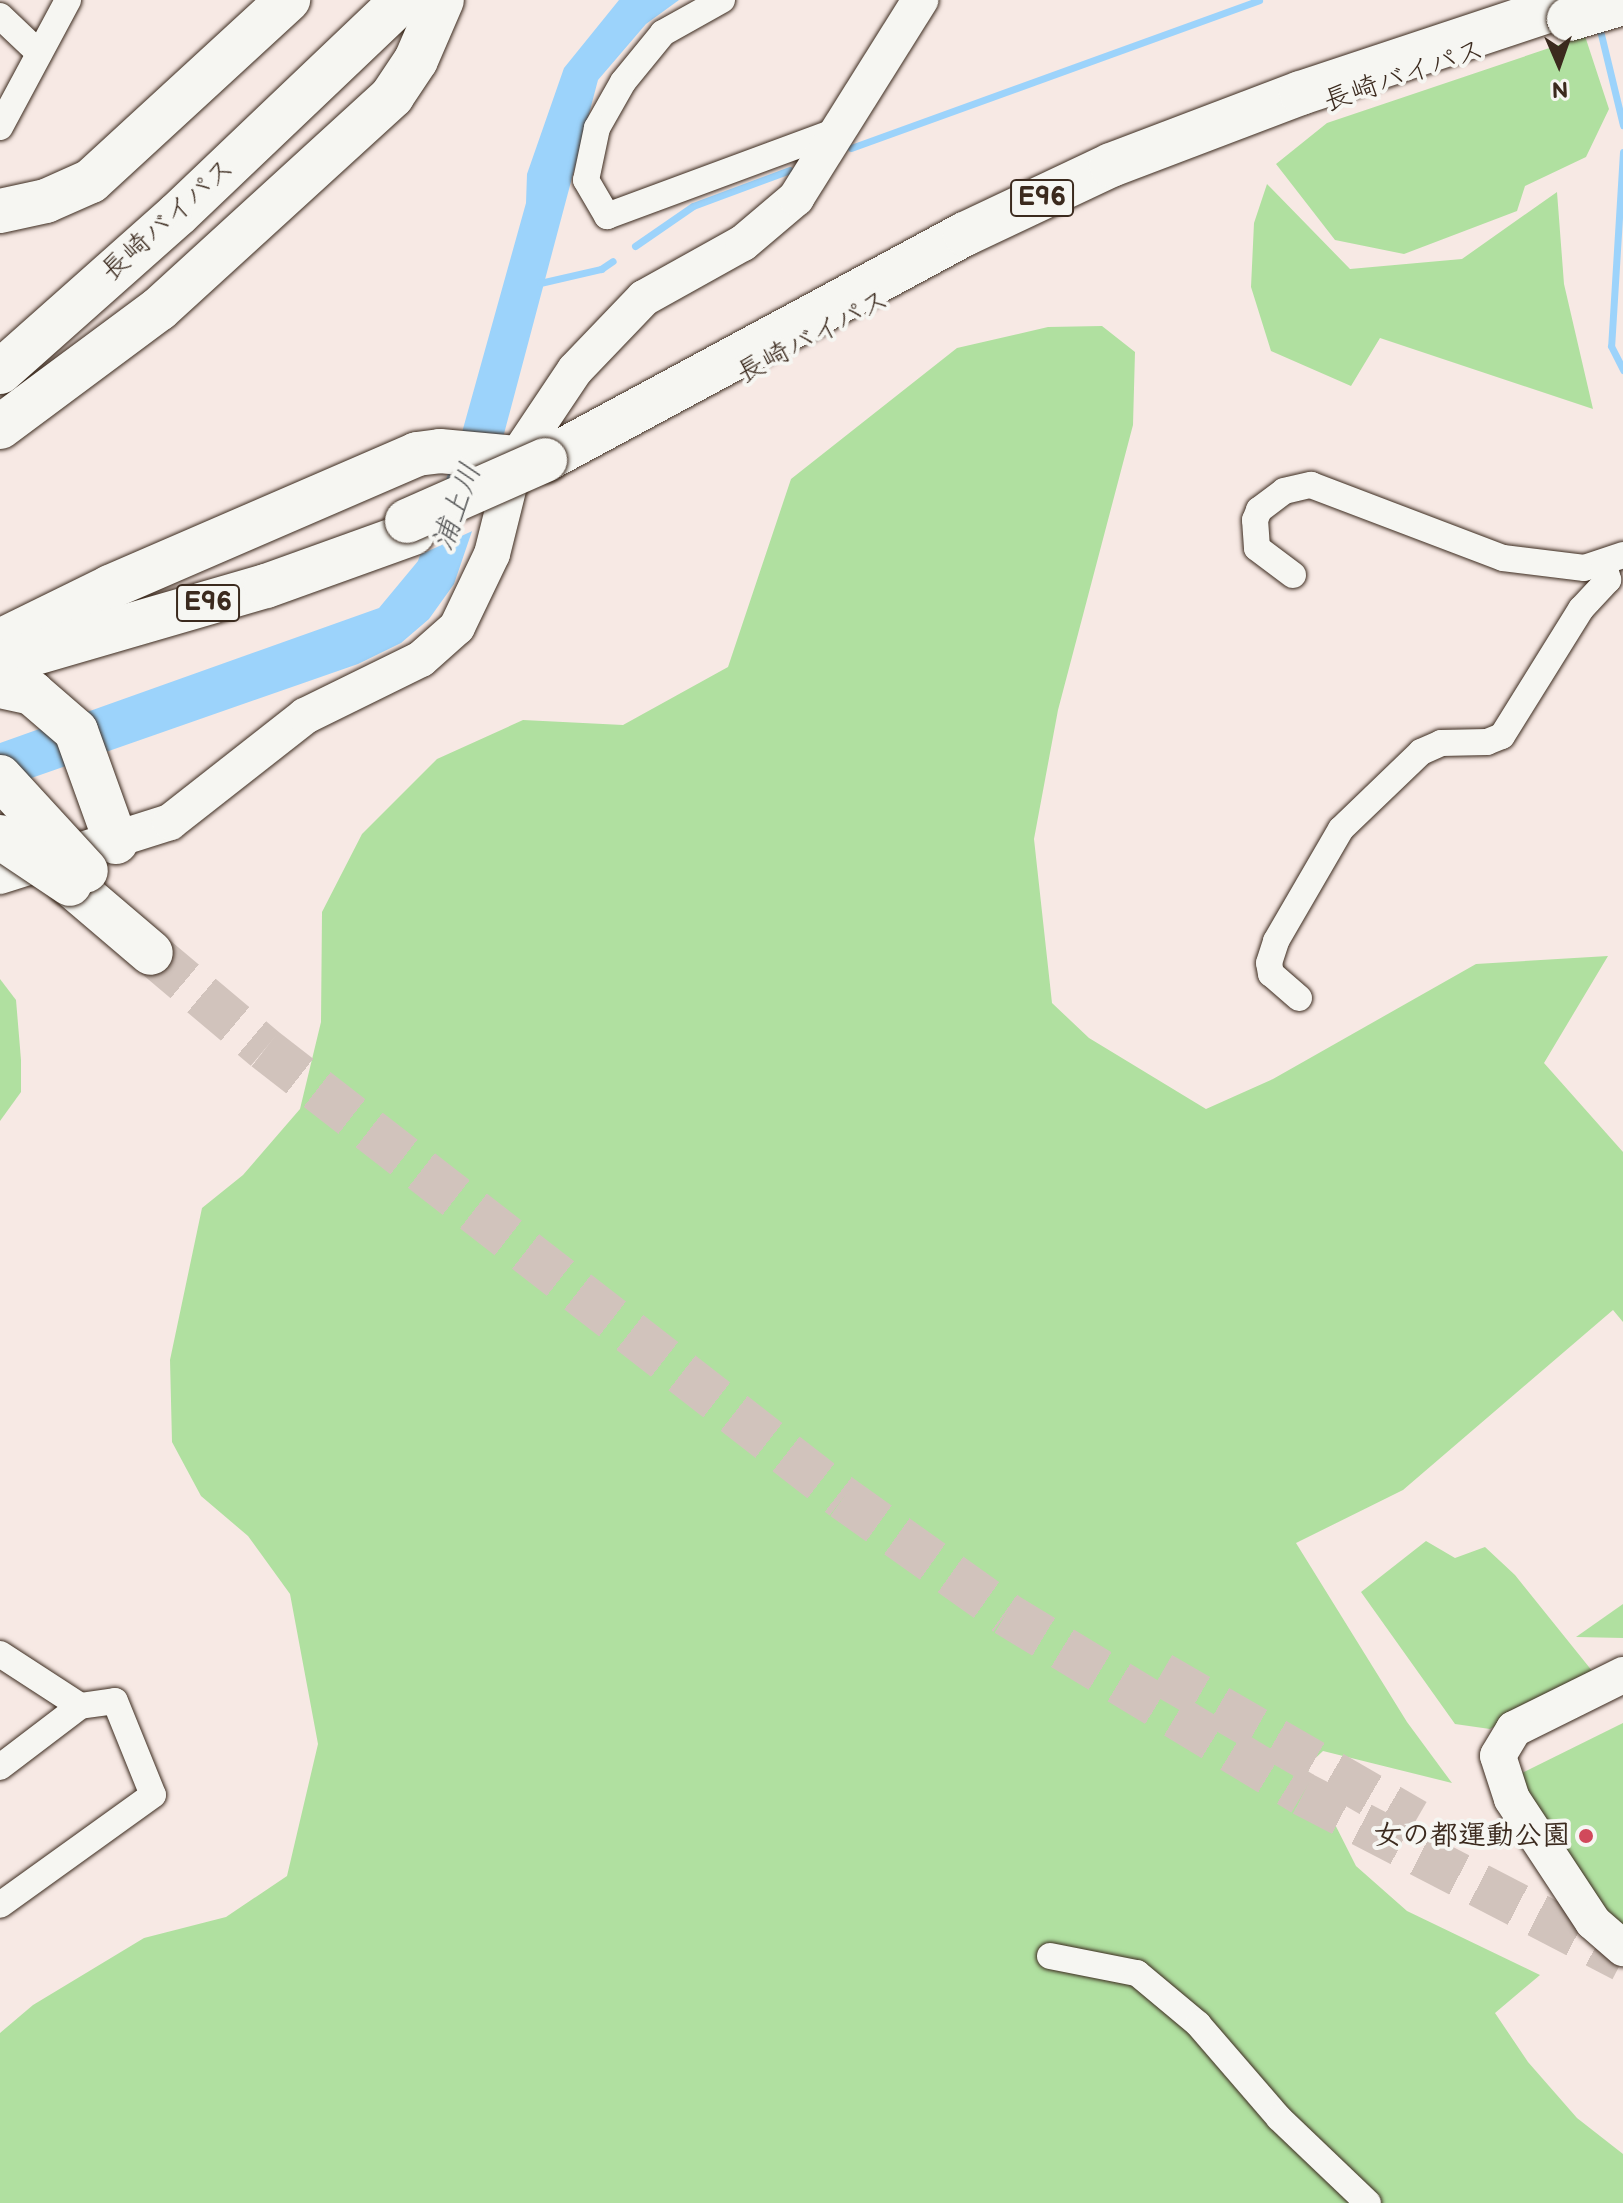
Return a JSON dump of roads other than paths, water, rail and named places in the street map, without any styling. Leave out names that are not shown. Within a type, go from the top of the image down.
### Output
[{"type":"highway","points":[[0,211],[46,201],[91,181],[288,0]]},
{"type":"highway","name":"長崎バイパス","points":[[0,351],[371,0]]},
{"type":"highway","name":"長崎バイパス","points":[[0,372],[178,214],[403,0]]},
{"type":"highway","points":[[0,427],[159,309],[392,96],[416,60],[442,0]]},
{"type":"highway","name":"長崎バイパス","points":[[0,663],[266,586],[410,527],[528,462],[1118,181],[1573,8],[1622,1]]},
{"type":"highway","points":[[0,643],[392,464],[440,451],[528,462]]},
{"type":"highway","name":"長崎バイパス","points":[[0,643],[410,527]]},
{"type":"highway","points":[[0,686],[49,703],[76,731],[96,782],[90,866]]},
{"type":"highway","points":[[0,777],[90,866],[156,949]]},
{"type":"highway","points":[[0,794],[90,866]]},
{"type":"highway","points":[[0,820],[90,866]]},
{"type":"highway","points":[[0,837],[90,866]]},
{"type":"street","points":[[0,127],[68,0]]},
{"type":"street","points":[[722,0],[663,33],[623,82],[597,128],[586,180],[607,216],[839,130]]},
{"type":"street","points":[[0,876],[90,866],[170,822],[305,716],[421,659],[457,627],[492,554],[528,462],[575,370],[644,298],[743,243],[796,198],[920,0]]},
{"type":"street","points":[[1622,1],[1623,15]]},
{"type":"street","points":[[0,16],[39,53]]},
{"type":"street","points":[[1293,575],[1257,548],[1255,520],[1259,510],[1284,491],[1311,485],[1503,558],[1546,566],[1613,560],[1608,580],[1581,609],[1502,736],[1487,742],[1441,743],[1421,752],[1341,829],[1276,941],[1269,963],[1271,974],[1299,998]]},
{"type":"street","points":[[0,1654],[80,1706]]},
{"type":"street","points":[[1623,1675],[1514,1729],[1498,1756],[1512,1799],[1593,1922],[1623,1948]]},
{"type":"street","points":[[0,1767],[80,1706],[115,1701],[153,1795],[0,1905]]},
{"type":"street","points":[[1050,1956],[1137,1973],[1198,2024],[1279,2118],[1368,2203]]},
{"type":"water","name":"浦上川","points":[[619,0],[679,0],[646,24],[598,80],[500,449],[454,584],[429,619],[401,643],[358,664],[0,789],[0,743],[379,608],[418,561],[461,436],[526,203],[527,174],[564,68]]},
{"type":"waterway","points":[[851,148],[1259,0]]},
{"type":"waterway","points":[[1599,26],[1623,125]]},
{"type":"waterway","points":[[1623,152],[1611,346],[1623,370]]},
{"type":"waterway","points":[[635,246],[693,206],[790,170]]},
{"type":"waterway","points":[[540,283],[601,269],[613,261]]},
{"type":"tunnel","points":[[151,953],[265,1049],[843,1498],[1006,1614],[1303,1794],[1623,1960]]},
{"type":"tunnel","points":[[1161,1674],[1416,1821]]},
{"type":"place","name":"女の都運動公園","points":[[1586,1836]]}]
